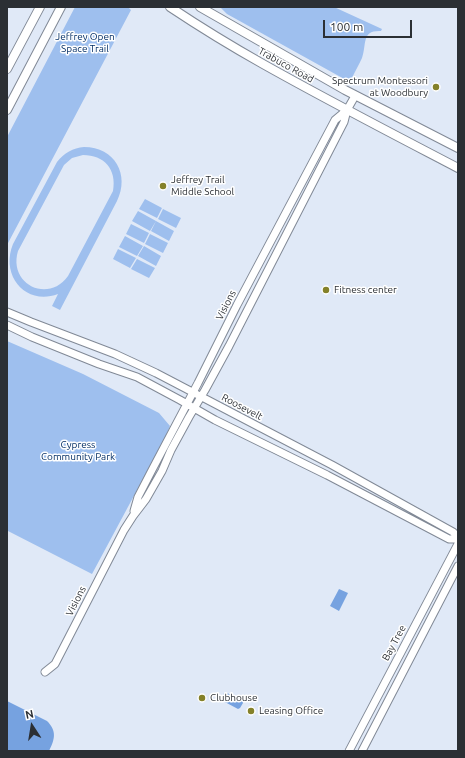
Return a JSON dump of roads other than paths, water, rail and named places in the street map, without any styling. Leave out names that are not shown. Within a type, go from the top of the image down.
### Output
[{"type":"main road","points":[[7,69],[40,7]]},
{"type":"main road","points":[[7,110],[61,7]]},
{"type":"main road","name":"Trabuco Road","points":[[170,7],[223,41],[347,110],[458,168]]},
{"type":"main road","name":"Trabuco Road","points":[[200,7],[355,96],[458,148]]},
{"type":"street","name":"Visions","points":[[132,516],[149,494],[162,471],[174,444],[229,346],[320,170],[344,122],[347,110],[355,96]]},
{"type":"street","name":"Visions","points":[[45,672],[55,664],[132,516],[138,496],[335,120],[347,110]]},
{"type":"street","name":"Roosevelt","points":[[7,312],[115,354],[156,373],[339,469],[453,532],[458,538]]},
{"type":"street","name":"Roosevelt","points":[[7,325],[32,337],[99,364],[137,377],[216,420],[327,475],[448,539],[458,538]]},
{"type":"street","name":"Bay Tree","points":[[349,751],[458,544]]},
{"type":"street","points":[[362,751],[458,566]]},
{"type":"place","name":"Spectrum Montessori at Woodbury","points":[[436,87]]},
{"type":"place","name":"Jeffrey Trail Middle School","points":[[163,186]]},
{"type":"place","name":"Fitness center","points":[[326,290]]},
{"type":"place","name":"Clubhouse","points":[[202,698]]},
{"type":"place","name":"Leasing Office","points":[[251,711]]},
{"type":"park label","name":"Jeffrey Open Space Trail","points":[[85,42]]},
{"type":"park label","name":"Cypress Community Park","points":[[78,450]]}]
